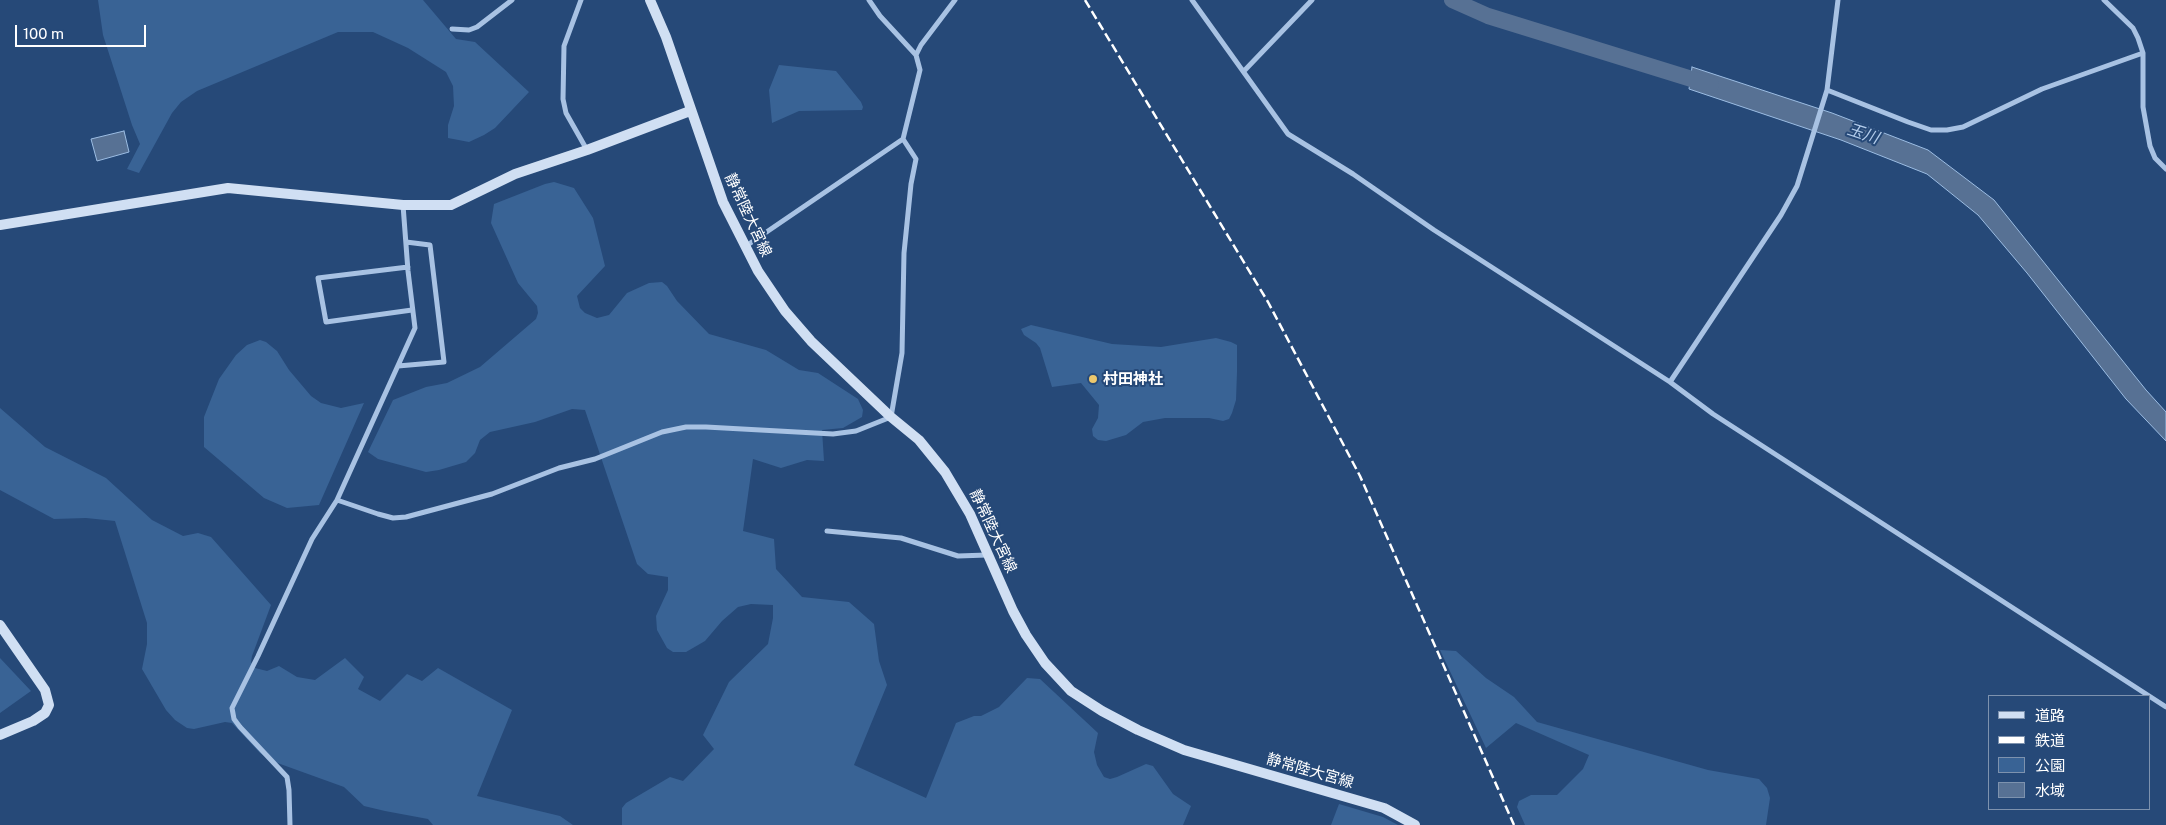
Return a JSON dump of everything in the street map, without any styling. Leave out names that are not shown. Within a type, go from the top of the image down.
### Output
[{"type":"main road","name":"静常陸大宮線","points":[[650,0],[666,36],[690,111],[723,202],[758,271],[785,310],[811,341],[891,417],[919,440],[949,478],[970,514],[987,555],[1018,619],[1045,663],[1071,690],[1102,711],[1138,730],[1184,750],[1384,808],[1415,825]]},
{"type":"main road","points":[[0,225],[228,188],[403,205],[451,205],[515,174],[587,150],[690,111]]},
{"type":"main road","points":[[0,625],[45,690],[49,705],[45,713],[33,721],[0,735]]},
{"type":"street","points":[[452,29],[468,30],[477,27],[512,0]]},
{"type":"street","points":[[581,0],[564,46],[563,99],[566,113],[587,150]]},
{"type":"street","points":[[746,246],[903,139],[920,70],[916,55],[880,16],[869,0]]},
{"type":"street","points":[[916,55],[921,45],[955,0]]},
{"type":"street","points":[[1192,0],[1288,134],[1353,174],[1434,230],[1670,382],[1713,414],[2147,695]]},
{"type":"street","points":[[1244,71],[1312,0]]},
{"type":"street","points":[[1670,382],[1781,215],[1797,186],[1827,90],[1838,0]]},
{"type":"street","points":[[2104,0],[2133,28],[2143,53],[2143,107],[2150,146],[2155,158],[2166,170]]},
{"type":"street","points":[[1827,90],[1931,130],[1947,130],[1963,127],[2042,90],[2143,53]]},
{"type":"street","points":[[337,500],[393,518],[492,494],[559,468],[595,459],[662,432],[686,427],[833,434],[856,431],[891,417],[902,353],[904,253],[910,184],[916,159],[903,139]]},
{"type":"street","points":[[290,825],[287,777],[240,727],[234,719],[232,708],[312,539],[337,500],[415,328],[403,205]]},
{"type":"street","points":[[398,366],[444,362],[430,245],[406,242]]},
{"type":"street","points":[[408,267],[318,278],[326,322],[412,310]]},
{"type":"street","points":[[827,531],[901,538],[958,556],[987,555]]},
{"type":"street","points":[[2151,697],[2166,707]]},
{"type":"green space","points":[[98,0],[423,0],[456,39],[475,42],[529,92],[495,128],[484,135],[469,142],[448,138],[448,125],[454,106],[453,86],[446,72],[408,48],[373,32],[338,32],[197,91],[181,102],[172,113],[139,173],[127,169],[140,144],[103,35]]},
{"type":"green space","points":[[779,65],[836,71],[861,102],[862,110],[799,111],[772,123],[769,90]]},
{"type":"green space","points":[[554,182],[574,188],[593,218],[605,266],[577,296],[580,308],[585,313],[597,318],[609,315],[627,293],[649,283],[662,282],[677,301],[709,334],[766,350],[799,370],[818,373],[858,399],[863,410],[862,417],[843,428],[822,430],[824,461],[807,460],[781,468],[753,459],[743,531],[774,539],[776,569],[802,597],[849,602],[874,624],[879,661],[887,685],[854,765],[926,798],[956,723],[974,716],[981,716],[999,707],[1027,678],[1040,679],[1098,733],[1094,752],[1097,765],[1104,777],[1110,779],[1117,777],[1146,764],[1153,766],[1173,794],[1191,806],[1183,825],[622,825],[622,808],[626,803],[670,777],[683,781],[714,749],[703,735],[729,682],[768,644],[773,618],[773,605],[751,604],[738,607],[722,621],[705,641],[686,652],[673,652],[667,648],[657,630],[656,616],[668,590],[668,577],[648,574],[637,564],[585,410],[572,409],[535,422],[490,432],[480,440],[475,453],[466,462],[439,470],[426,472],[378,459],[368,452],[393,400],[426,387],[447,383],[480,367],[536,319],[538,313],[537,306],[518,283],[491,223],[494,204]]},
{"type":"green space","points":[[1031,325],[1112,344],[1161,347],[1216,338],[1231,342],[1237,345],[1236,400],[1232,413],[1229,419],[1223,421],[1209,418],[1165,418],[1143,422],[1126,435],[1106,441],[1098,440],[1093,436],[1092,429],[1098,418],[1099,405],[1081,383],[1052,387],[1040,348],[1024,335],[1021,329]]},
{"type":"green space","points":[[260,340],[266,342],[277,351],[289,370],[311,396],[321,403],[341,408],[364,403],[319,505],[287,508],[264,498],[204,447],[204,417],[219,379],[236,355],[247,345]]},
{"type":"green space","points":[[0,408],[45,447],[106,478],[152,520],[183,536],[198,533],[211,537],[271,605],[252,656],[251,662],[255,668],[267,671],[279,666],[297,677],[315,680],[345,658],[364,677],[358,689],[380,701],[407,674],[422,681],[438,668],[512,710],[477,796],[560,816],[573,825],[433,825],[428,819],[364,806],[344,787],[272,761],[260,753],[232,723],[225,722],[194,729],[187,728],[175,720],[166,710],[142,669],[147,644],[147,623],[115,521],[86,518],[54,519],[0,490]]},
{"type":"green space","points":[[1440,650],[1456,651],[1486,678],[1514,697],[1537,722],[1708,770],[1759,779],[1767,788],[1770,798],[1766,825],[1525,825],[1517,807],[1519,801],[1531,795],[1557,795],[1583,769],[1589,755],[1516,723],[1486,748]]},
{"type":"green space","points":[[0,658],[31,691],[0,713]]},
{"type":"green space","points":[[1339,804],[1383,817],[1398,825],[1331,825]]},
{"type":"water","points":[[1692,67],[1832,113],[1928,150],[1994,200],[2146,390],[2166,412],[2166,441],[2126,399],[2027,273],[1978,215],[1927,174],[1841,140],[1689,89]]},
{"type":"water","points":[[124,131],[129,152],[97,161],[91,139]]},
{"type":"waterway","name":"玉川","points":[[1452,0],[1488,16],[1711,85]]},
{"type":"railway","points":[[1085,0],[1268,302],[1360,476],[1514,825]]},
{"type":"place","name":"村田神社","points":[[1093,379]]}]
